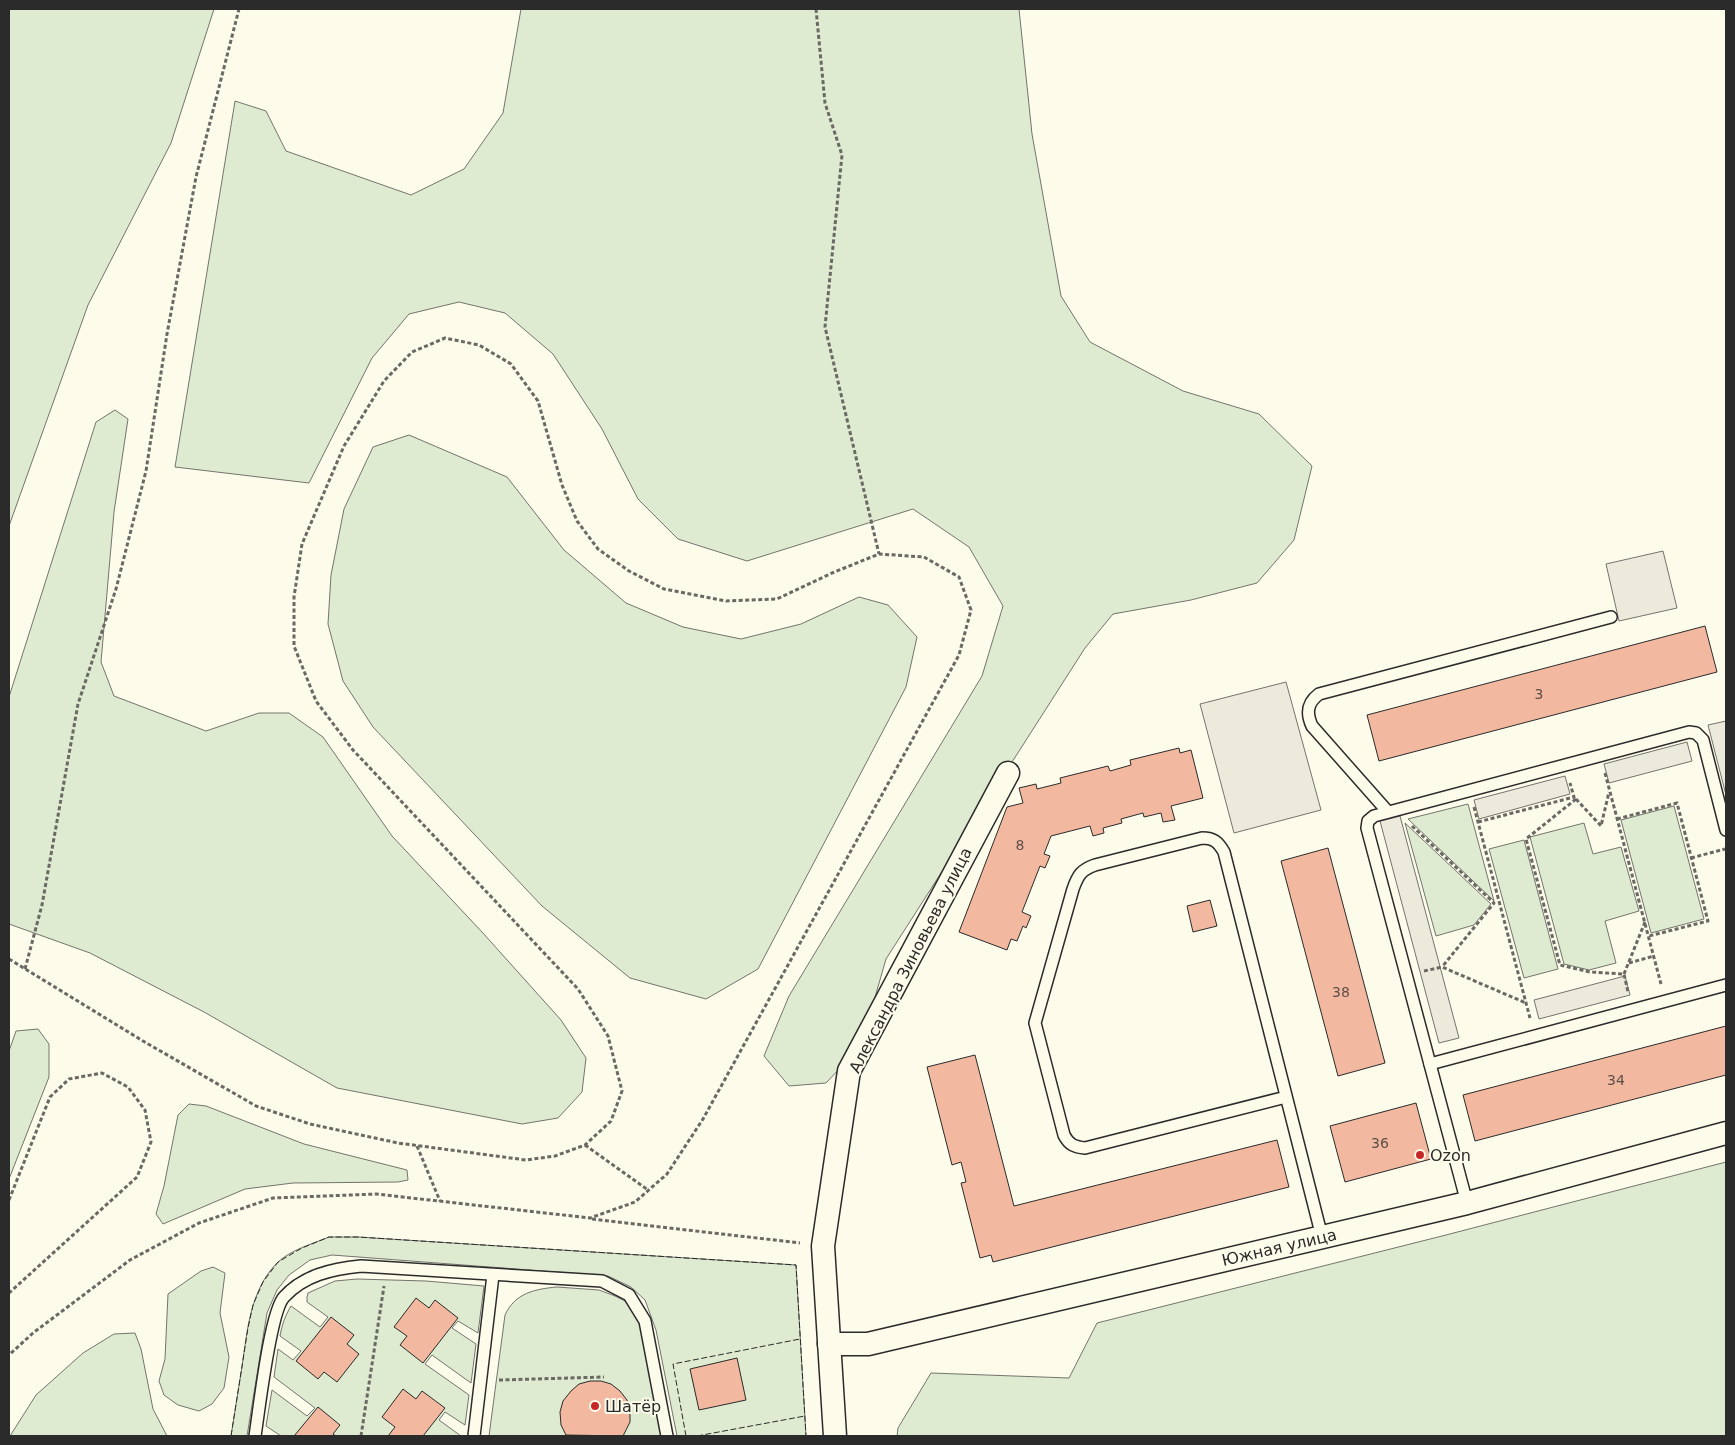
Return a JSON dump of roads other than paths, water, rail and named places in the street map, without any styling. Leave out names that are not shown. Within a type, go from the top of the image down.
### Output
[{"type":"street","name":"Александра Зиновьева улица","points":[[835,1436],[823,1246],[849,1071],[1008,772]]},
{"type":"street","name":"Южная улица","points":[[829,1344],[868,1344],[1467,1203],[1726,1134]]},
{"type":"lane","points":[[1388,812],[1312,726],[1308,717],[1312,699],[1318,694],[1611,617]]},
{"type":"lane","points":[[1467,1203],[1367,828],[1368,820],[1374,816],[1402,808],[1689,732],[1696,734],[1703,740],[1726,830]]},
{"type":"lane","points":[[1286,1097],[1085,1148],[1076,1147],[1067,1142],[1035,1023],[1073,889],[1084,869],[1202,838],[1210,838],[1219,843],[1224,852],[1322,1237]]},
{"type":"lane","points":[[1430,1064],[1726,986]]},
{"type":"lane","points":[[255,1436],[274,1317],[283,1298],[309,1278],[333,1269],[361,1266],[602,1282],[629,1295],[645,1321],[667,1436]]},
{"type":"lane","points":[[474,1436],[493,1275]]},
{"type":"place","name":"Ozon","points":[[1420,1155]]},
{"type":"place","name":"Шатёр","points":[[595,1406]]}]
